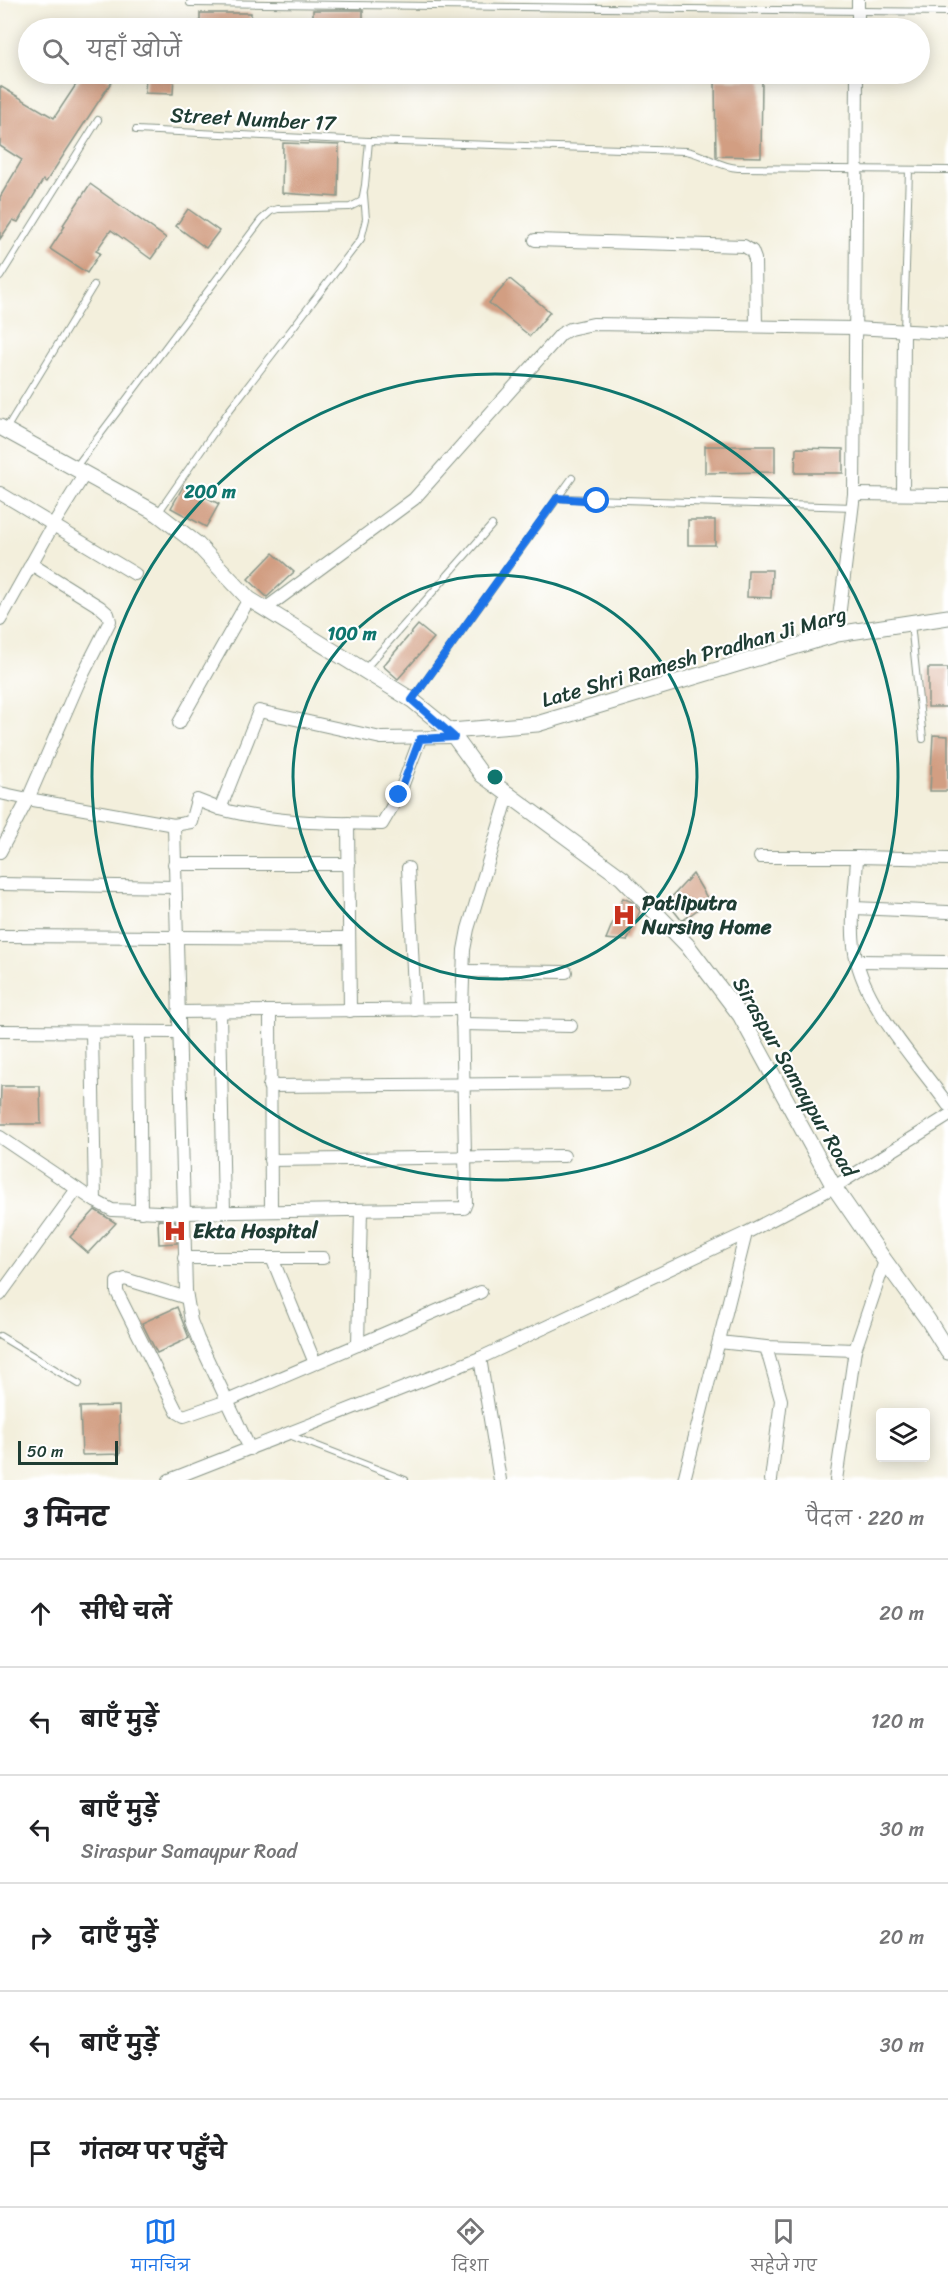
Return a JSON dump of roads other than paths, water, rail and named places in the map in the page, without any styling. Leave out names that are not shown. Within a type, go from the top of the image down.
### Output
[{"type":"street","points":[[837,634],[854,507],[857,84]]},
{"type":"street","points":[[535,240],[744,246],[752,251],[755,259],[756,326]]},
{"type":"street","points":[[265,609],[414,499],[561,334],[570,329],[593,324],[854,328],[948,333]]},
{"type":"street","points":[[903,494],[904,331]]},
{"type":"street","name":"Siraspur Samaypur Road","points":[[3,428],[79,472],[158,513],[197,544],[249,599],[412,700],[452,734],[482,775],[621,878],[687,945],[740,1015],[834,1187],[948,1352]]},
{"type":"street","points":[[0,620],[53,525],[79,472]]},
{"type":"street","points":[[854,494],[948,495],[948,490]]},
{"type":"street","points":[[0,493],[135,574]]},
{"type":"street","points":[[0,852],[6,828],[28,799],[78,684],[110,621],[108,614],[100,607],[31,564]]},
{"type":"street","points":[[179,723],[249,599]]},
{"type":"street","name":"Late Shri Ramesh Pradhan Ji Marg","points":[[452,734],[537,724],[837,634],[948,617]]},
{"type":"street","points":[[220,809],[259,711],[381,738],[420,739],[452,734]]},
{"type":"street","points":[[0,793],[174,825],[191,822],[197,800],[242,815],[295,822],[382,824],[399,795],[420,739]]},
{"type":"street","points":[[0,1137],[95,1202],[112,1210],[183,1213],[464,1208],[466,1203],[463,971],[468,929],[509,793]]},
{"type":"street","points":[[348,823],[351,1011]]},
{"type":"street","points":[[174,825],[184,1258],[187,1298],[191,1321],[198,1339],[250,1449]]},
{"type":"street","points":[[760,857],[948,859]]},
{"type":"street","points":[[857,857],[854,908],[854,942],[857,961],[869,993],[881,1014],[948,1105]]},
{"type":"street","points":[[174,864],[349,864]]},
{"type":"street","points":[[408,868],[415,1010]]},
{"type":"street","points":[[0,884],[175,886]]},
{"type":"street","points":[[854,908],[948,912]]},
{"type":"street","points":[[0,936],[350,938]]},
{"type":"street","points":[[857,961],[948,962]]},
{"type":"street","points":[[463,971],[566,972]]},
{"type":"street","points":[[178,1012],[270,1013],[462,1009]]},
{"type":"street","points":[[220,1013],[224,1212]]},
{"type":"street","points":[[270,1013],[270,1210]]},
{"type":"street","points":[[462,1024],[570,1026]]},
{"type":"street","points":[[0,1031],[179,1032]]},
{"type":"street","points":[[92,1032],[95,1202]]},
{"type":"street","points":[[139,1032],[141,1212]]},
{"type":"street","points":[[269,1086],[624,1083]]},
{"type":"street","points":[[169,1480],[480,1358],[746,1233],[834,1187],[948,1116]]},
{"type":"street","points":[[270,1160],[564,1156]]},
{"type":"street","points":[[0,1295],[77,1190]]},
{"type":"street","points":[[358,1345],[361,1210]]},
{"type":"street","points":[[684,1480],[746,1233]]},
{"type":"street","points":[[184,1258],[322,1258]]},
{"type":"street","points":[[272,1258],[315,1363]]},
{"type":"street","points":[[836,1480],[855,1350],[885,1261]]},
{"type":"street","points":[[187,1298],[125,1279],[117,1281],[116,1285],[122,1302],[177,1412],[181,1415],[190,1415],[227,1401],[481,1292]]},
{"type":"street","points":[[719,1342],[766,1347],[855,1350]]},
{"type":"street","points":[[766,1347],[781,1400],[771,1480]]},
{"type":"street","points":[[480,1358],[500,1480]]},
{"type":"lane","points":[[190,3],[858,6],[948,12]]},
{"type":"lane","points":[[0,277],[98,120]]},
{"type":"lane","name":"Street Number 17","points":[[136,130],[369,141],[686,151],[731,168],[948,170]]},
{"type":"lane","points":[[79,472],[261,220],[271,211],[278,209],[350,207],[362,201],[369,141]]},
{"type":"lane","points":[[904,331],[909,170]]},
{"type":"lane","points":[[158,513],[228,412],[361,239],[366,219],[364,193]]},
{"type":"lane","points":[[3,428],[94,285]]},
{"type":"lane","points":[[412,700],[572,478]]},
{"type":"lane","points":[[557,498],[854,507]]},
{"type":"lane","points":[[364,670],[492,525]]},
{"type":"lane","points":[[910,623],[924,739]]},
{"type":"lane","points":[[0,1336],[79,1384]]},
{"type":"lane","points":[[288,1434],[405,1480]]},
{"type":"place","name":"Patliputra Nursing Home","points":[[624,915]]},
{"type":"place","name":"Ekta Hospital","points":[[175,1231]]}]
